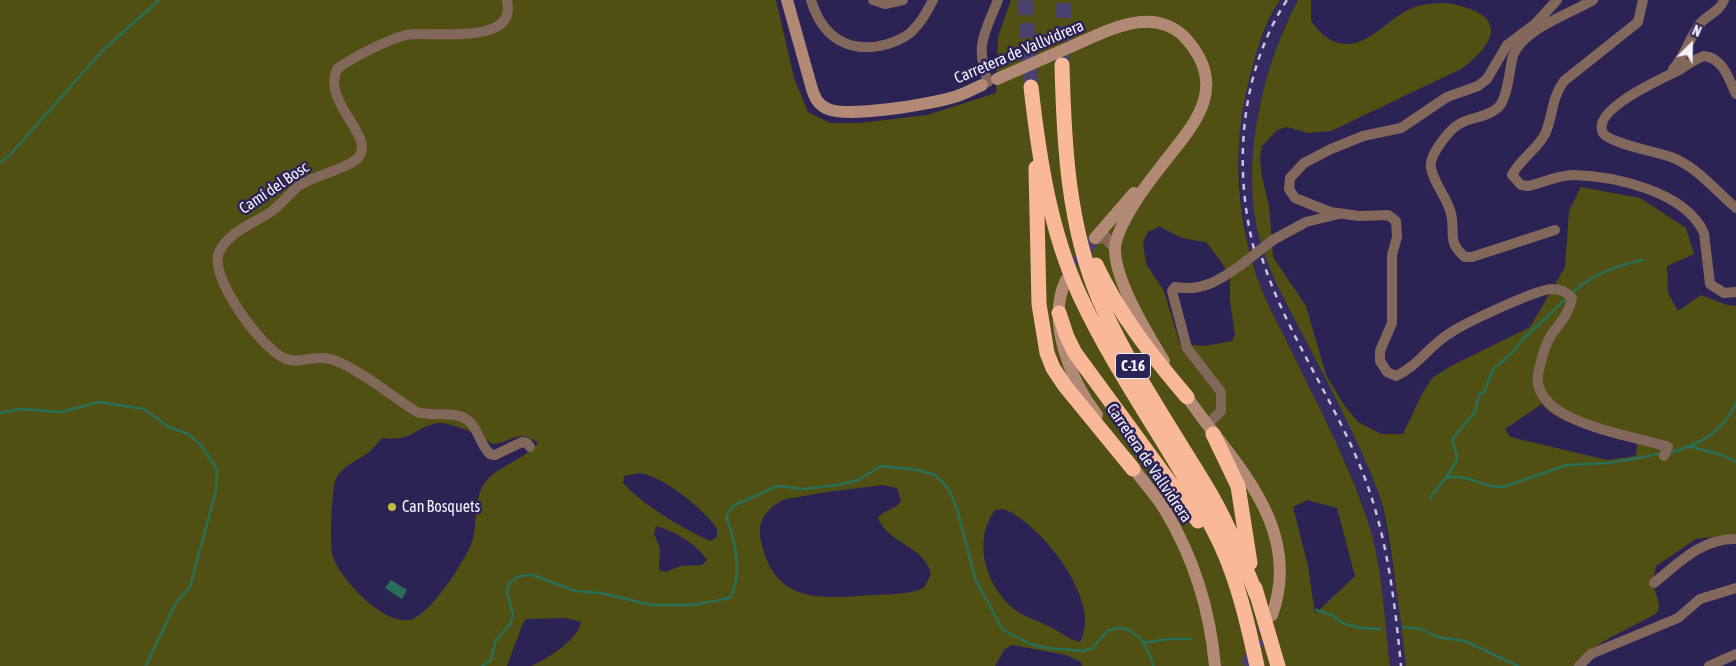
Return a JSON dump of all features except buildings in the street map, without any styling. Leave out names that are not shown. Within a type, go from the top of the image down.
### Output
[{"type":"highway","name":"C-16","points":[[1062,65],[1066,163],[1074,216],[1098,298],[1118,340],[1151,400],[1211,494],[1240,554],[1257,596],[1278,666]]},
{"type":"highway","name":"C-16","points":[[1031,87],[1035,124],[1055,232],[1080,296],[1115,364],[1184,477],[1220,544],[1242,605],[1257,666]]},
{"type":"highway","points":[[1063,117],[1081,211],[1095,263],[1117,305],[1150,352],[1187,397]]},
{"type":"highway","points":[[1035,124],[1039,304],[1047,353],[1053,368],[1064,386],[1133,469]]},
{"type":"highway","points":[[1060,314],[1075,353],[1205,530],[1242,605]]},
{"type":"highway","points":[[1210,430],[1238,486],[1257,596]]},
{"type":"highway","name":"C-16","points":[[1248,666],[1249,631]]},
{"type":"main road","name":"Carretera de Vallvidrera","points":[[787,0],[812,89],[818,102],[828,109],[848,112],[924,104],[956,96],[1126,25],[1147,22],[1162,23],[1173,28],[1189,41],[1198,56],[1204,72],[1206,94],[1197,121],[1158,169],[1124,220],[1115,247]]},
{"type":"main road","name":"Carretera de Vallvidrera","points":[[1095,238],[1158,169]]},
{"type":"main road","points":[[1115,247],[1130,300],[1157,349],[1187,397],[1210,430],[1234,458],[1263,503],[1274,534],[1279,576],[1277,596],[1272,615]]},
{"type":"main road","name":"Carretera de Vallvidrera","points":[[1066,280],[1060,297],[1062,339],[1081,389],[1133,469],[1164,509],[1180,536],[1200,585],[1211,634],[1215,666]]},
{"type":"main road","points":[[1211,634],[1220,666]]},
{"type":"street","name":"Camí del Bosc","points":[[507,0],[508,12],[506,18],[492,29],[470,35],[422,32],[403,36],[337,68],[333,83],[340,106],[358,135],[362,146],[358,158],[352,164],[308,180],[272,211],[235,233],[218,257],[218,271],[236,307],[248,325],[280,356],[296,361],[322,356],[340,362],[374,381],[402,403],[424,415],[449,414],[468,420],[490,454],[496,454],[522,442],[527,443],[530,447]]},
{"type":"street","points":[[811,0],[821,23],[832,35],[849,46],[859,48],[878,47],[904,37],[914,30],[934,0]]},
{"type":"street","points":[[873,0],[885,4],[903,0]]},
{"type":"street","points":[[989,82],[982,63],[980,48],[998,0]]},
{"type":"street","points":[[1555,230],[1465,258],[1452,242],[1451,212],[1430,168],[1430,161],[1435,150],[1459,123],[1491,112],[1501,104],[1514,53],[1557,0]]},
{"type":"street","points":[[1341,214],[1295,198],[1289,189],[1290,178],[1296,170],[1317,156],[1363,136],[1401,128],[1447,97],[1478,86],[1486,79],[1508,45],[1534,28],[1593,0]]},
{"type":"street","points":[[1643,0],[1638,22],[1623,36],[1594,55],[1556,91],[1546,133],[1522,159],[1512,175],[1521,185],[1528,186],[1574,175],[1634,184],[1664,195],[1700,226],[1704,238],[1710,284],[1724,293],[1736,292]]},
{"type":"street","points":[[1669,74],[1683,58],[1700,23],[1721,9],[1724,0]]},
{"type":"street","points":[[1736,94],[1726,71],[1710,57],[1697,58],[1612,109],[1604,120],[1602,129],[1612,140],[1680,161],[1736,208]]},
{"type":"street","points":[[1210,430],[1221,411],[1221,392],[1187,348],[1172,291],[1176,287],[1186,289],[1202,288],[1221,279],[1273,240],[1306,222],[1341,214],[1388,215],[1396,221],[1397,237],[1392,255],[1392,323],[1380,351],[1380,361],[1387,372],[1396,376],[1409,370],[1450,333],[1486,315],[1551,289],[1565,291],[1572,298],[1570,311],[1550,339],[1538,372],[1542,395],[1552,407],[1598,428],[1668,447],[1664,456]]},
{"type":"street","name":"Carretera de Vallvidrera","points":[[1095,238],[1105,237],[1115,247]]},
{"type":"street","points":[[1654,583],[1701,546],[1727,539],[1736,539]]},
{"type":"street","points":[[1579,666],[1591,654],[1678,618],[1700,600],[1736,588]]},
{"type":"street","points":[[1709,666],[1736,654]]},
{"type":"shaded area","points":[[0,0],[776,0],[794,78],[808,112],[830,123],[860,123],[927,115],[996,93],[998,37],[1011,0],[1280,0],[1260,40],[1251,73],[1239,134],[1239,187],[1246,239],[1261,288],[1338,447],[1370,528],[1382,587],[1390,666],[1082,666],[1081,662],[1066,655],[1012,645],[1005,649],[995,666],[531,666],[561,648],[579,629],[581,622],[566,618],[526,619],[507,666],[0,666]],"holes":[[[1160,226],[1182,237],[1206,242],[1220,260],[1230,277],[1230,301],[1235,335],[1232,341],[1205,346],[1180,344],[1164,291],[1146,264],[1143,242],[1148,232]],[[440,423],[453,425],[468,430],[492,444],[520,436],[538,443],[525,454],[496,472],[484,484],[479,496],[473,539],[464,559],[431,605],[415,618],[404,620],[379,611],[355,590],[337,567],[333,557],[331,542],[333,496],[335,481],[341,471],[369,452],[382,438],[401,438],[425,427]],[[639,473],[659,480],[693,503],[717,529],[717,537],[710,541],[688,530],[652,508],[623,483],[624,476]],[[882,485],[897,488],[901,501],[878,518],[890,534],[914,551],[927,564],[931,574],[924,588],[898,594],[835,597],[802,593],[788,587],[777,577],[767,562],[760,535],[761,523],[766,513],[781,501],[819,493]],[[1307,500],[1337,508],[1355,576],[1315,614],[1308,566],[1293,507]],[[1003,509],[1034,529],[1050,546],[1076,586],[1083,606],[1085,625],[1080,642],[1025,616],[1007,603],[998,591],[986,565],[984,536],[995,510]],[[656,526],[684,539],[698,549],[707,560],[702,565],[680,566],[666,572],[659,570],[660,548],[654,534]]]},
{"type":"shaded area","points":[[1280,0],[1298,0],[1286,21],[1274,54],[1258,111],[1256,222],[1265,254],[1284,300],[1356,436],[1380,497],[1398,598],[1406,666],[1390,666],[1378,567],[1366,513],[1346,462],[1261,289],[1248,242],[1242,207],[1238,152],[1242,107],[1257,48]]},
{"type":"shaded area","points":[[1298,0],[1311,0],[1311,21],[1327,38],[1342,44],[1365,39],[1400,14],[1416,6],[1426,4],[1445,3],[1464,7],[1475,11],[1485,18],[1490,25],[1491,33],[1483,49],[1461,69],[1331,131],[1308,133],[1287,127],[1277,130],[1262,146],[1260,158],[1261,172],[1269,206],[1273,257],[1306,306],[1326,375],[1344,405],[1358,422],[1381,434],[1403,434],[1432,378],[1451,366],[1530,327],[1565,267],[1569,211],[1581,187],[1640,198],[1686,228],[1694,254],[1667,266],[1668,293],[1678,311],[1701,295],[1727,305],[1736,306],[1736,534],[1696,539],[1656,566],[1653,581],[1659,604],[1658,611],[1593,648],[1575,666],[1406,666],[1390,542],[1379,494],[1345,416],[1270,269],[1256,223],[1252,167],[1259,108],[1275,51]],"holes":[[[1542,404],[1549,412],[1586,428],[1638,439],[1636,456],[1607,460],[1510,437],[1505,429]]]},
{"type":"shaded area","points":[[391,580],[407,590],[402,599],[385,588]]},
{"type":"waterway","points":[[0,162],[9,156],[102,51],[159,0]]},
{"type":"waterway","points":[[1571,294],[1595,276],[1622,265],[1642,260]]},
{"type":"waterway","points":[[1430,498],[1454,466],[1457,457],[1453,438],[1475,412],[1479,394],[1484,392],[1494,368],[1511,354],[1523,339],[1567,298]]},
{"type":"waterway","points":[[0,413],[20,409],[61,412],[99,402],[144,409],[169,427],[188,434],[201,445],[217,470],[216,490],[190,587],[175,604],[146,666]]},
{"type":"waterway","points":[[1668,453],[1700,442],[1709,436],[1725,422],[1736,402]]},
{"type":"waterway","points":[[1692,447],[1722,455],[1736,462]]},
{"type":"waterway","points":[[1446,478],[1462,477],[1495,487],[1503,487],[1567,465],[1609,463],[1660,454]]},
{"type":"waterway","points":[[482,666],[490,661],[496,640],[510,624],[513,614],[507,593],[509,583],[519,576],[533,575],[575,591],[601,593],[651,605],[693,605],[730,598],[734,589],[737,568],[735,546],[726,516],[733,506],[777,486],[803,489],[838,485],[858,480],[881,466],[918,470],[935,475],[948,488],[956,506],[976,581],[1003,630],[1030,644],[1047,648],[1083,651],[1093,648],[1107,631],[1116,628],[1127,629],[1141,639],[1151,657],[1153,666]]},
{"type":"waterway","points":[[1316,610],[1332,615],[1342,623],[1360,628],[1381,629]]},
{"type":"waterway","points":[[1403,627],[1421,629],[1437,637],[1465,641],[1518,666]]},
{"type":"waterway","points":[[1143,643],[1168,639],[1191,639]]},
{"type":"tunnel","points":[[1025,0],[1031,87]]},
{"type":"tunnel","points":[[1062,64],[1064,0]]},
{"type":"tunnel","points":[[1066,279],[1095,238]]},
{"type":"tunnel","points":[[1246,666],[1268,621]]},
{"type":"railway","points":[[1254,249],[1247,218],[1244,186],[1243,153],[1245,121],[1250,89],[1259,58],[1271,28],[1287,0]]},
{"type":"railway","points":[[1262,258],[1285,316],[1342,427],[1367,484],[1385,551],[1393,597],[1401,666]]},
{"type":"place","name":"Can Bosquets","points":[[392,507]]}]
